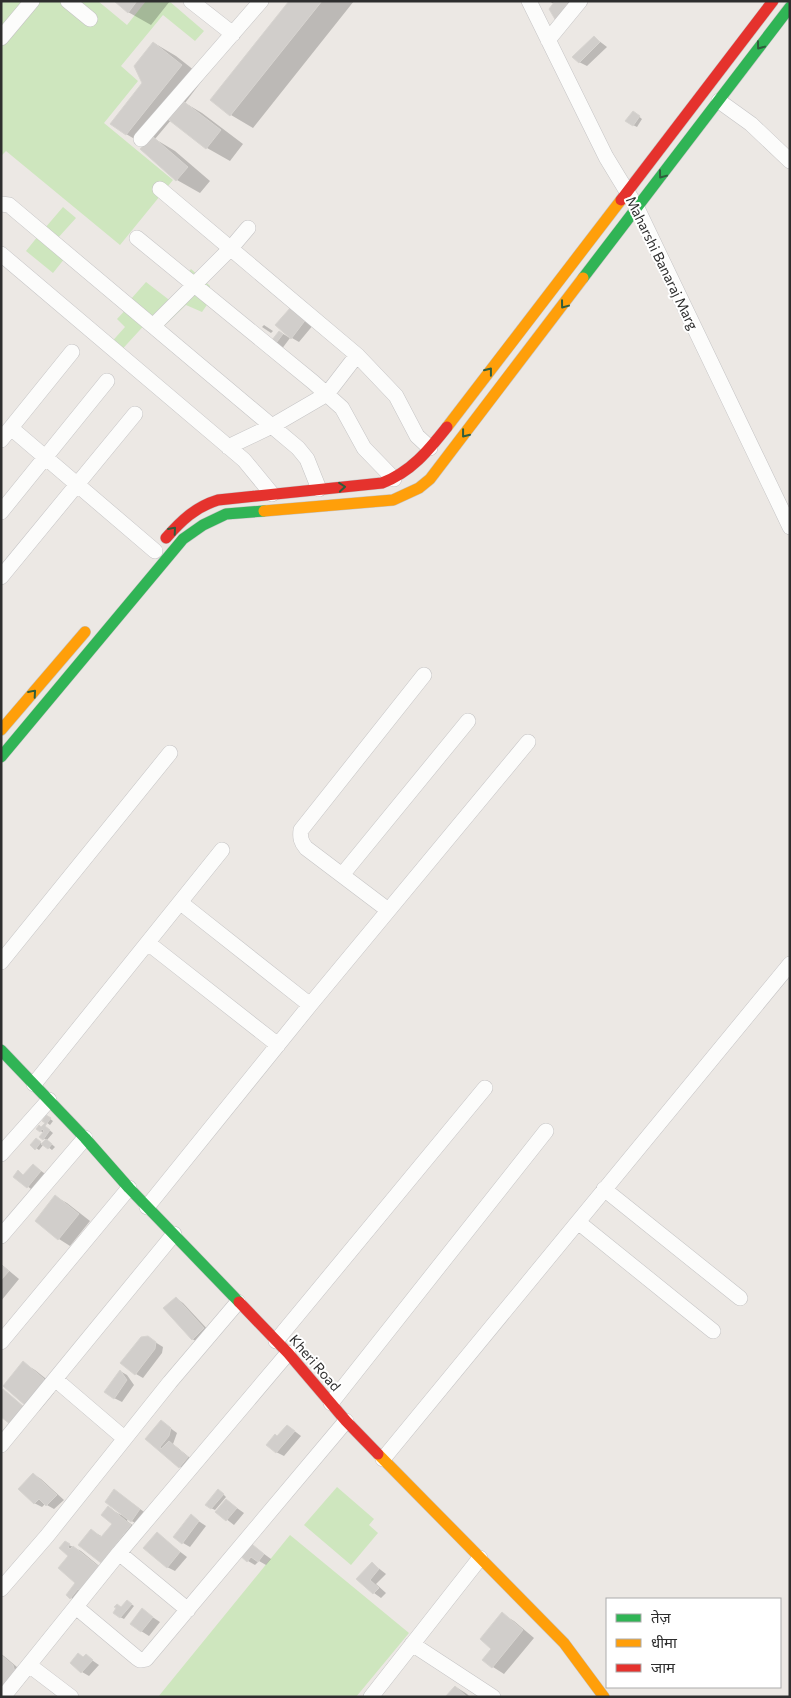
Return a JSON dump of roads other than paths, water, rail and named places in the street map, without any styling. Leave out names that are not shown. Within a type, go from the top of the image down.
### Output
[{"type":"street","points":[[1,38],[32,1]]},
{"type":"street","points":[[68,1],[90,20]]},
{"type":"street","points":[[191,1],[233,34]]},
{"type":"street","points":[[140,139],[261,1]]},
{"type":"street","name":"Maharshi Banaraj Marg","points":[[529,1],[606,157],[637,208],[790,527]]},
{"type":"street","points":[[548,40],[580,1]]},
{"type":"street","points":[[11,428],[78,484],[152,555],[180,522],[205,503],[218,500],[382,483],[394,479],[409,469],[430,448],[773,1]]},
{"type":"street","points":[[1,757],[183,539],[196,528],[210,519],[226,514],[393,500],[408,495],[430,479],[790,7]]},
{"type":"street","points":[[719,101],[751,124],[790,161]]},
{"type":"street","points":[[160,189],[357,355],[396,396],[416,436],[430,448]]},
{"type":"street","points":[[1,204],[9,205],[298,448],[307,459],[320,489]]},
{"type":"street","points":[[153,326],[231,248],[248,228]]},
{"type":"street","points":[[137,238],[342,408],[364,448],[394,479]]},
{"type":"street","points":[[1,254],[244,460],[272,494]]},
{"type":"street","points":[[1,440],[72,352]]},
{"type":"street","points":[[228,447],[272,426],[327,394],[357,355]]},
{"type":"street","points":[[1,512],[107,381]]},
{"type":"street","points":[[1,577],[135,414]]},
{"type":"street","points":[[1,730],[91,626]]},
{"type":"street","points":[[388,910],[302,844],[301,830],[424,675]]},
{"type":"street","points":[[342,876],[468,721]]},
{"type":"street","points":[[147,1207],[310,1005],[528,742]]},
{"type":"street","points":[[1,962],[170,753]]},
{"type":"street","points":[[34,1084],[222,850]]},
{"type":"street","points":[[181,903],[310,1005]]},
{"type":"street","points":[[148,943],[278,1045]]},
{"type":"street","points":[[383,1459],[790,964]]},
{"type":"street","name":"Kheri Road","points":[[4,1058],[34,1084],[129,1188],[288,1353],[346,1421],[564,1643],[600,1695]]},
{"type":"street","points":[[276,1341],[486,1088]]},
{"type":"street","points":[[1,1154],[48,1100]]},
{"type":"street","points":[[331,1404],[546,1131]]},
{"type":"street","points":[[1,1236],[85,1138]]},
{"type":"street","points":[[1,1342],[129,1188]]},
{"type":"street","points":[[604,1189],[740,1298]]},
{"type":"street","points":[[578,1222],[713,1331]]},
{"type":"street","points":[[1,1445],[174,1234]]},
{"type":"street","points":[[1,1589],[47,1536],[124,1438],[238,1302]]},
{"type":"street","points":[[3,1697],[119,1553],[288,1353]]},
{"type":"street","points":[[55,1379],[124,1438]]},
{"type":"street","points":[[76,1607],[137,1658],[144,1660],[346,1421]]},
{"type":"street","points":[[119,1553],[188,1610]]},
{"type":"street","points":[[371,1697],[480,1558]]},
{"type":"street","points":[[412,1644],[493,1697]]},
{"type":"street","points":[[29,1665],[71,1697]]}]
